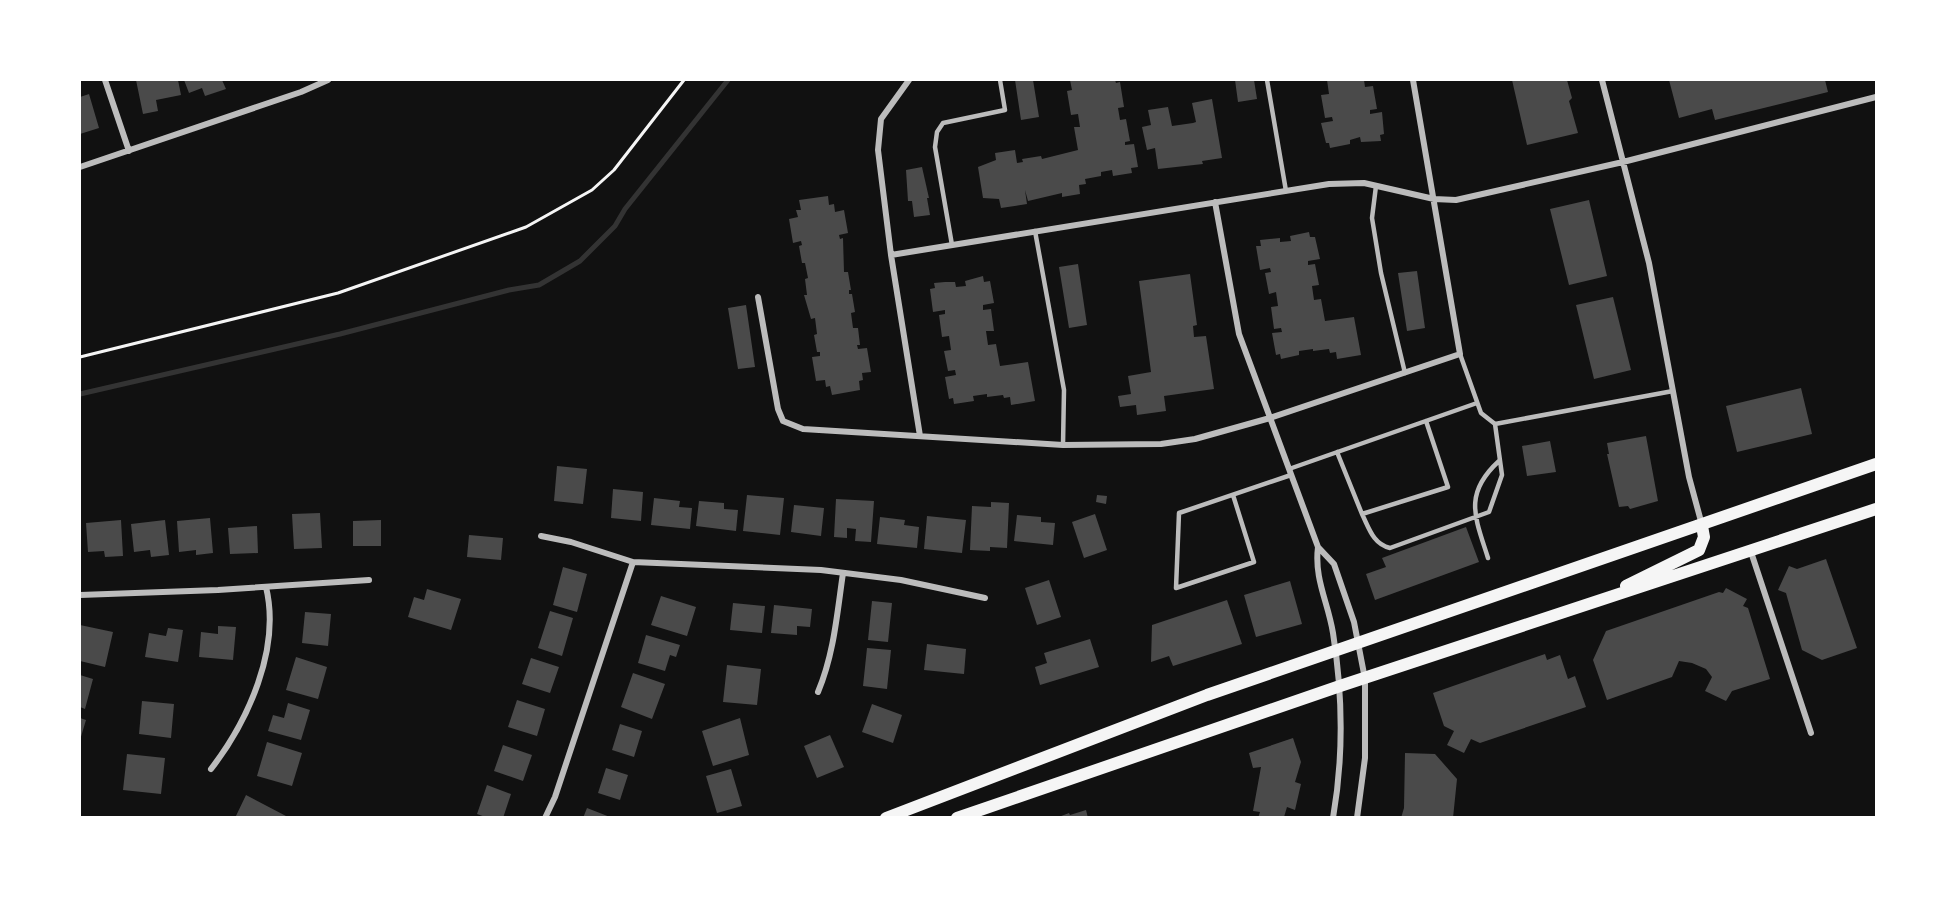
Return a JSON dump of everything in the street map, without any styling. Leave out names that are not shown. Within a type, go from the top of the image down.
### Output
[{"type":"main road","points":[[886,818],[1207,695],[1876,465]]},
{"type":"main road","points":[[963,817],[1340,686],[1876,509]]},
{"type":"main road","points":[[1576,609],[1692,555],[1702,545],[1702,526]]},
{"type":"street","points":[[105,80],[129,151]]},
{"type":"street","points":[[80,167],[301,92],[328,80]]},
{"type":"street","points":[[909,80],[881,119],[878,131],[891,255],[920,436]]},
{"type":"street","points":[[758,297],[778,409],[783,421],[802,429],[1063,445],[1172,442],[1195,439],[1270,418],[1460,354],[1413,80]]},
{"type":"street","points":[[1602,80],[1648,263],[1689,477],[1702,526]]},
{"type":"street","points":[[891,255],[1329,184],[1376,186],[1434,199],[1456,200],[1623,162],[1876,97]]},
{"type":"street","points":[[1215,202],[1239,334],[1317,547],[1334,564],[1359,643],[1365,679],[1365,758],[1357,818]]},
{"type":"street","points":[[541,536],[572,542],[633,562],[843,573],[902,580],[985,598]]},
{"type":"street","points":[[1317,547],[1315,568],[1336,651],[1340,686],[1342,762],[1334,818]]},
{"type":"street","points":[[1751,552],[1812,733]]},
{"type":"street","points":[[545,818],[555,797],[633,562]]},
{"type":"street","points":[[818,692],[827,670],[834,640],[843,573]]},
{"type":"street","points":[[80,596],[369,580]]},
{"type":"street","points":[[211,769],[234,738],[259,674],[270,631],[266,587]]},
{"type":"lane","points":[[952,245],[935,147],[937,132],[943,123],[1005,110],[1000,80]]},
{"type":"lane","points":[[1267,80],[1286,191]]},
{"type":"lane","points":[[1376,186],[1372,218],[1381,273],[1405,373]]},
{"type":"lane","points":[[1035,231],[1064,390],[1063,445]]},
{"type":"lane","points":[[1337,452],[1362,514],[1374,538],[1381,546],[1390,548],[1489,512],[1502,475],[1495,424],[1481,413],[1460,354]]},
{"type":"lane","points":[[1495,424],[1672,391]]},
{"type":"lane","points":[[1233,495],[1254,562],[1176,588],[1179,513],[1233,495],[1337,452],[1477,404]]},
{"type":"lane","points":[[1362,514],[1448,488],[1426,421]]},
{"type":"lane","points":[[1488,558],[1475,518],[1478,487],[1484,475],[1499,461]]},
{"type":"path","points":[[80,357],[338,293],[526,227],[592,190],[614,170],[684,80]]},
{"type":"building","points":[[136,80],[178,80],[181,95],[156,100],[158,111],[143,114]]},
{"type":"building","points":[[184,80],[222,80],[226,89],[205,96],[202,88],[189,93]]},
{"type":"building","points":[[1015,80],[1033,80],[1039,117],[1021,120]]},
{"type":"building","points":[[1070,80],[1120,82],[1124,107],[1118,108],[1120,120],[1126,119],[1130,141],[1125,142],[1125,145],[1134,144],[1138,167],[1131,168],[1132,173],[1113,176],[1112,170],[1101,172],[1101,176],[1085,179],[1086,184],[1079,185],[1080,194],[1062,197],[1062,193],[1028,201],[1025,190],[1027,204],[1001,208],[999,199],[983,198],[978,167],[996,160],[995,153],[1015,150],[1017,163],[1023,162],[1022,159],[1041,156],[1042,159],[1078,150],[1074,127],[1080,127],[1078,114],[1071,115],[1067,91],[1072,90]]},
{"type":"building","points":[[1235,80],[1254,80],[1257,99],[1238,102]]},
{"type":"building","points":[[1327,80],[1364,80],[1365,87],[1373,86],[1377,109],[1370,110],[1370,114],[1382,112],[1384,134],[1380,135],[1381,141],[1361,142],[1360,137],[1350,140],[1350,144],[1330,148],[1329,143],[1326,143],[1321,123],[1333,121],[1332,117],[1325,118],[1321,95],[1329,94]]},
{"type":"building","points":[[1512,80],[1567,80],[1572,98],[1569,101],[1578,133],[1527,145]]},
{"type":"building","points":[[1669,80],[1825,80],[1828,92],[1715,120],[1712,109],[1679,118]]},
{"type":"building","points":[[89,94],[99,128],[80,134],[80,97]]},
{"type":"building","points":[[1212,99],[1222,158],[1202,161],[1203,164],[1158,169],[1155,148],[1147,150],[1142,127],[1151,125],[1148,110],[1168,107],[1172,126],[1193,123],[1196,122],[1192,103]]},
{"type":"building","points":[[922,167],[929,198],[927,198],[930,215],[914,217],[912,201],[908,201],[906,170]]},
{"type":"building","points":[[828,196],[829,205],[834,204],[835,212],[844,210],[848,233],[839,235],[840,239],[843,238],[844,272],[848,272],[851,290],[849,294],[852,294],[855,312],[851,313],[853,328],[858,328],[860,345],[857,345],[858,349],[867,348],[871,372],[862,373],[863,380],[859,381],[860,390],[832,395],[830,386],[826,387],[825,380],[816,381],[812,357],[820,356],[820,352],[817,352],[814,335],[817,334],[815,318],[811,319],[804,295],[807,295],[805,279],[808,278],[805,263],[802,263],[799,246],[802,245],[801,241],[793,243],[789,219],[798,217],[796,210],[801,210],[799,200]]},
{"type":"building","points":[[1589,200],[1607,276],[1569,285],[1550,209]]},
{"type":"building","points":[[1309,232],[1310,237],[1315,237],[1320,259],[1308,261],[1308,265],[1315,264],[1319,285],[1312,286],[1314,300],[1321,299],[1325,321],[1354,317],[1361,355],[1337,359],[1336,352],[1330,353],[1329,349],[1313,351],[1313,349],[1299,351],[1299,355],[1281,359],[1280,354],[1276,355],[1272,333],[1282,332],[1281,328],[1274,329],[1271,307],[1278,306],[1276,292],[1269,294],[1265,273],[1271,272],[1270,268],[1260,270],[1256,246],[1261,246],[1260,240],[1280,238],[1280,242],[1291,241],[1290,236]]},
{"type":"building","points":[[1078,264],[1087,325],[1069,328],[1059,267]]},
{"type":"building","points":[[1417,271],[1425,328],[1407,331],[1398,273]]},
{"type":"building","points":[[1190,274],[1197,325],[1193,326],[1194,337],[1206,336],[1214,389],[1164,396],[1166,411],[1137,415],[1136,405],[1120,407],[1118,396],[1131,394],[1128,376],[1151,372],[1139,281]]},
{"type":"building","points":[[983,276],[984,282],[990,281],[994,303],[983,305],[983,310],[991,309],[994,331],[986,331],[988,345],[996,344],[1000,366],[1028,362],[1035,401],[1011,405],[1010,397],[1004,398],[1003,395],[987,397],[987,394],[973,396],[974,401],[954,404],[953,398],[949,399],[945,377],[956,375],[955,370],[948,371],[944,351],[951,350],[949,336],[942,337],[939,315],[945,314],[945,310],[933,312],[930,289],[935,288],[934,283],[945,282],[955,282],[956,287],[966,286],[965,281]]},
{"type":"building","points":[[1613,297],[1631,370],[1594,379],[1576,305]]},
{"type":"building","points":[[746,305],[755,367],[738,369],[728,308]]},
{"type":"building","points":[[1801,388],[1812,434],[1737,452],[1726,406]]},
{"type":"building","points":[[1646,436],[1658,501],[1630,509],[1628,506],[1619,507],[1607,454],[1609,454],[1607,443]]},
{"type":"building","points":[[1550,441],[1556,472],[1527,476],[1522,446]]},
{"type":"building","points":[[557,466],[587,469],[583,504],[554,501]]},
{"type":"building","points":[[613,489],[643,492],[641,521],[611,518]]},
{"type":"building","points":[[747,495],[784,498],[780,535],[743,531]]},
{"type":"building","points":[[1097,495],[1107,496],[1106,504],[1096,502]]},
{"type":"building","points":[[654,498],[680,501],[679,507],[692,508],[690,529],[651,525]]},
{"type":"building","points":[[836,499],[874,501],[871,542],[855,541],[856,529],[847,528],[847,538],[834,537]]},
{"type":"building","points":[[699,501],[724,503],[724,509],[738,510],[736,531],[696,526]]},
{"type":"building","points":[[991,502],[1009,503],[1007,548],[990,547],[990,551],[970,550],[972,506],[991,507]]},
{"type":"building","points":[[794,505],[824,508],[821,536],[791,532]]},
{"type":"building","points":[[320,513],[322,548],[294,549],[292,514]]},
{"type":"building","points":[[1095,514],[1107,550],[1084,558],[1072,522]]},
{"type":"building","points":[[1017,515],[1041,517],[1041,522],[1055,523],[1053,545],[1014,541]]},
{"type":"building","points":[[927,516],[966,520],[962,553],[924,549]]},
{"type":"building","points":[[880,517],[905,520],[904,525],[919,527],[917,548],[877,544]]},
{"type":"building","points":[[210,518],[213,553],[196,555],[196,550],[179,552],[177,521]]},
{"type":"building","points":[[121,520],[123,556],[105,557],[104,551],[88,552],[86,523]]},
{"type":"building","points":[[165,520],[169,555],[151,557],[150,550],[134,552],[131,524]]},
{"type":"building","points":[[381,520],[381,546],[353,546],[353,521]]},
{"type":"building","points":[[257,526],[258,553],[230,554],[228,528]]},
{"type":"building","points":[[1466,527],[1479,562],[1375,600],[1366,574],[1386,567],[1382,558]]},
{"type":"building","points":[[469,535],[503,538],[501,560],[467,557]]},
{"type":"building","points":[[1826,559],[1857,648],[1822,660],[1802,650],[1786,593],[1778,590],[1789,566],[1797,569]]},
{"type":"building","points":[[563,567],[587,574],[577,612],[553,605]]},
{"type":"building","points":[[1049,580],[1061,617],[1037,625],[1025,588]]},
{"type":"building","points":[[1290,581],[1302,624],[1256,637],[1244,595]]},
{"type":"building","points":[[1726,588],[1747,599],[1743,606],[1748,608],[1770,679],[1732,691],[1726,701],[1705,691],[1712,677],[1706,669],[1679,661],[1672,677],[1607,700],[1593,660],[1606,631],[1719,592],[1723,593]]},
{"type":"building","points":[[427,589],[461,599],[451,630],[408,617],[414,597],[424,600]]},
{"type":"building","points":[[661,596],[696,607],[687,636],[651,625]]},
{"type":"building","points":[[1227,600],[1242,644],[1173,666],[1169,656],[1151,662],[1152,625]]},
{"type":"building","points":[[872,601],[892,603],[888,642],[868,640]]},
{"type":"building","points":[[733,603],[765,606],[762,633],[730,630]]},
{"type":"building","points":[[774,605],[812,609],[810,627],[797,626],[797,635],[771,633]]},
{"type":"building","points":[[550,611],[573,618],[562,656],[538,648]]},
{"type":"building","points":[[305,612],[331,614],[328,646],[302,643]]},
{"type":"building","points":[[80,625],[113,632],[105,667],[80,661]]},
{"type":"building","points":[[218,626],[236,627],[233,660],[199,657],[201,632],[218,634]]},
{"type":"building","points":[[168,628],[183,630],[178,662],[145,657],[149,633],[166,636]]},
{"type":"building","points":[[646,635],[680,645],[676,657],[670,655],[665,671],[638,663]]},
{"type":"building","points":[[1090,639],[1099,667],[1040,685],[1035,667],[1047,663],[1044,653]]},
{"type":"building","points":[[927,644],[966,649],[964,674],[924,670]]},
{"type":"building","points":[[867,648],[891,650],[887,689],[863,686]]},
{"type":"building","points":[[1545,654],[1547,660],[1560,655],[1568,679],[1575,676],[1586,707],[1480,743],[1471,739],[1464,753],[1447,745],[1454,731],[1444,726],[1433,693]]},
{"type":"building","points":[[296,657],[327,667],[318,699],[286,690]]},
{"type":"building","points":[[531,658],[559,667],[550,693],[522,684]]},
{"type":"building","points":[[727,665],[761,669],[757,705],[723,702]]},
{"type":"building","points":[[633,673],[665,684],[652,719],[621,707]]},
{"type":"building","points":[[80,675],[93,679],[85,709],[80,707]]},
{"type":"building","points":[[517,700],[545,709],[537,736],[508,727]]},
{"type":"building","points":[[142,701],[174,704],[171,738],[139,734]]},
{"type":"building","points":[[288,703],[310,710],[301,740],[268,731],[273,715],[284,718]]},
{"type":"building","points":[[872,704],[902,715],[893,743],[862,732]]},
{"type":"building","points":[[80,718],[86,720],[80,740]]},
{"type":"building","points":[[740,718],[749,755],[713,766],[702,731]]},
{"type":"building","points":[[620,724],[642,731],[634,757],[612,750]]},
{"type":"building","points":[[830,735],[844,767],[817,778],[804,746]]},
{"type":"building","points":[[1293,738],[1301,762],[1295,782],[1301,784],[1295,810],[1287,807],[1284,817],[1258,818],[1260,812],[1253,811],[1261,767],[1253,768],[1249,753]]},
{"type":"building","points":[[267,742],[302,753],[292,786],[257,776]]},
{"type":"building","points":[[503,745],[532,755],[523,781],[494,771]]},
{"type":"building","points":[[1405,753],[1435,754],[1457,779],[1453,818],[1401,818],[1404,808]]},
{"type":"building","points":[[127,754],[165,758],[161,794],[123,790]]},
{"type":"building","points":[[606,768],[628,775],[620,800],[598,793]]},
{"type":"building","points":[[731,769],[742,806],[717,813],[706,776]]},
{"type":"building","points":[[487,785],[511,794],[503,818],[488,818],[477,814]]},
{"type":"building","points":[[246,795],[286,816],[286,818],[235,818]]},
{"type":"building","points":[[587,808],[610,817],[610,818],[583,818]]},
{"type":"building","points":[[1086,810],[1088,818],[1056,818],[1069,813],[1070,815]]},
{"type":"waterway","points":[[80,394],[340,334],[509,290],[539,285],[580,261],[615,226],[625,209],[728,80]]}]
